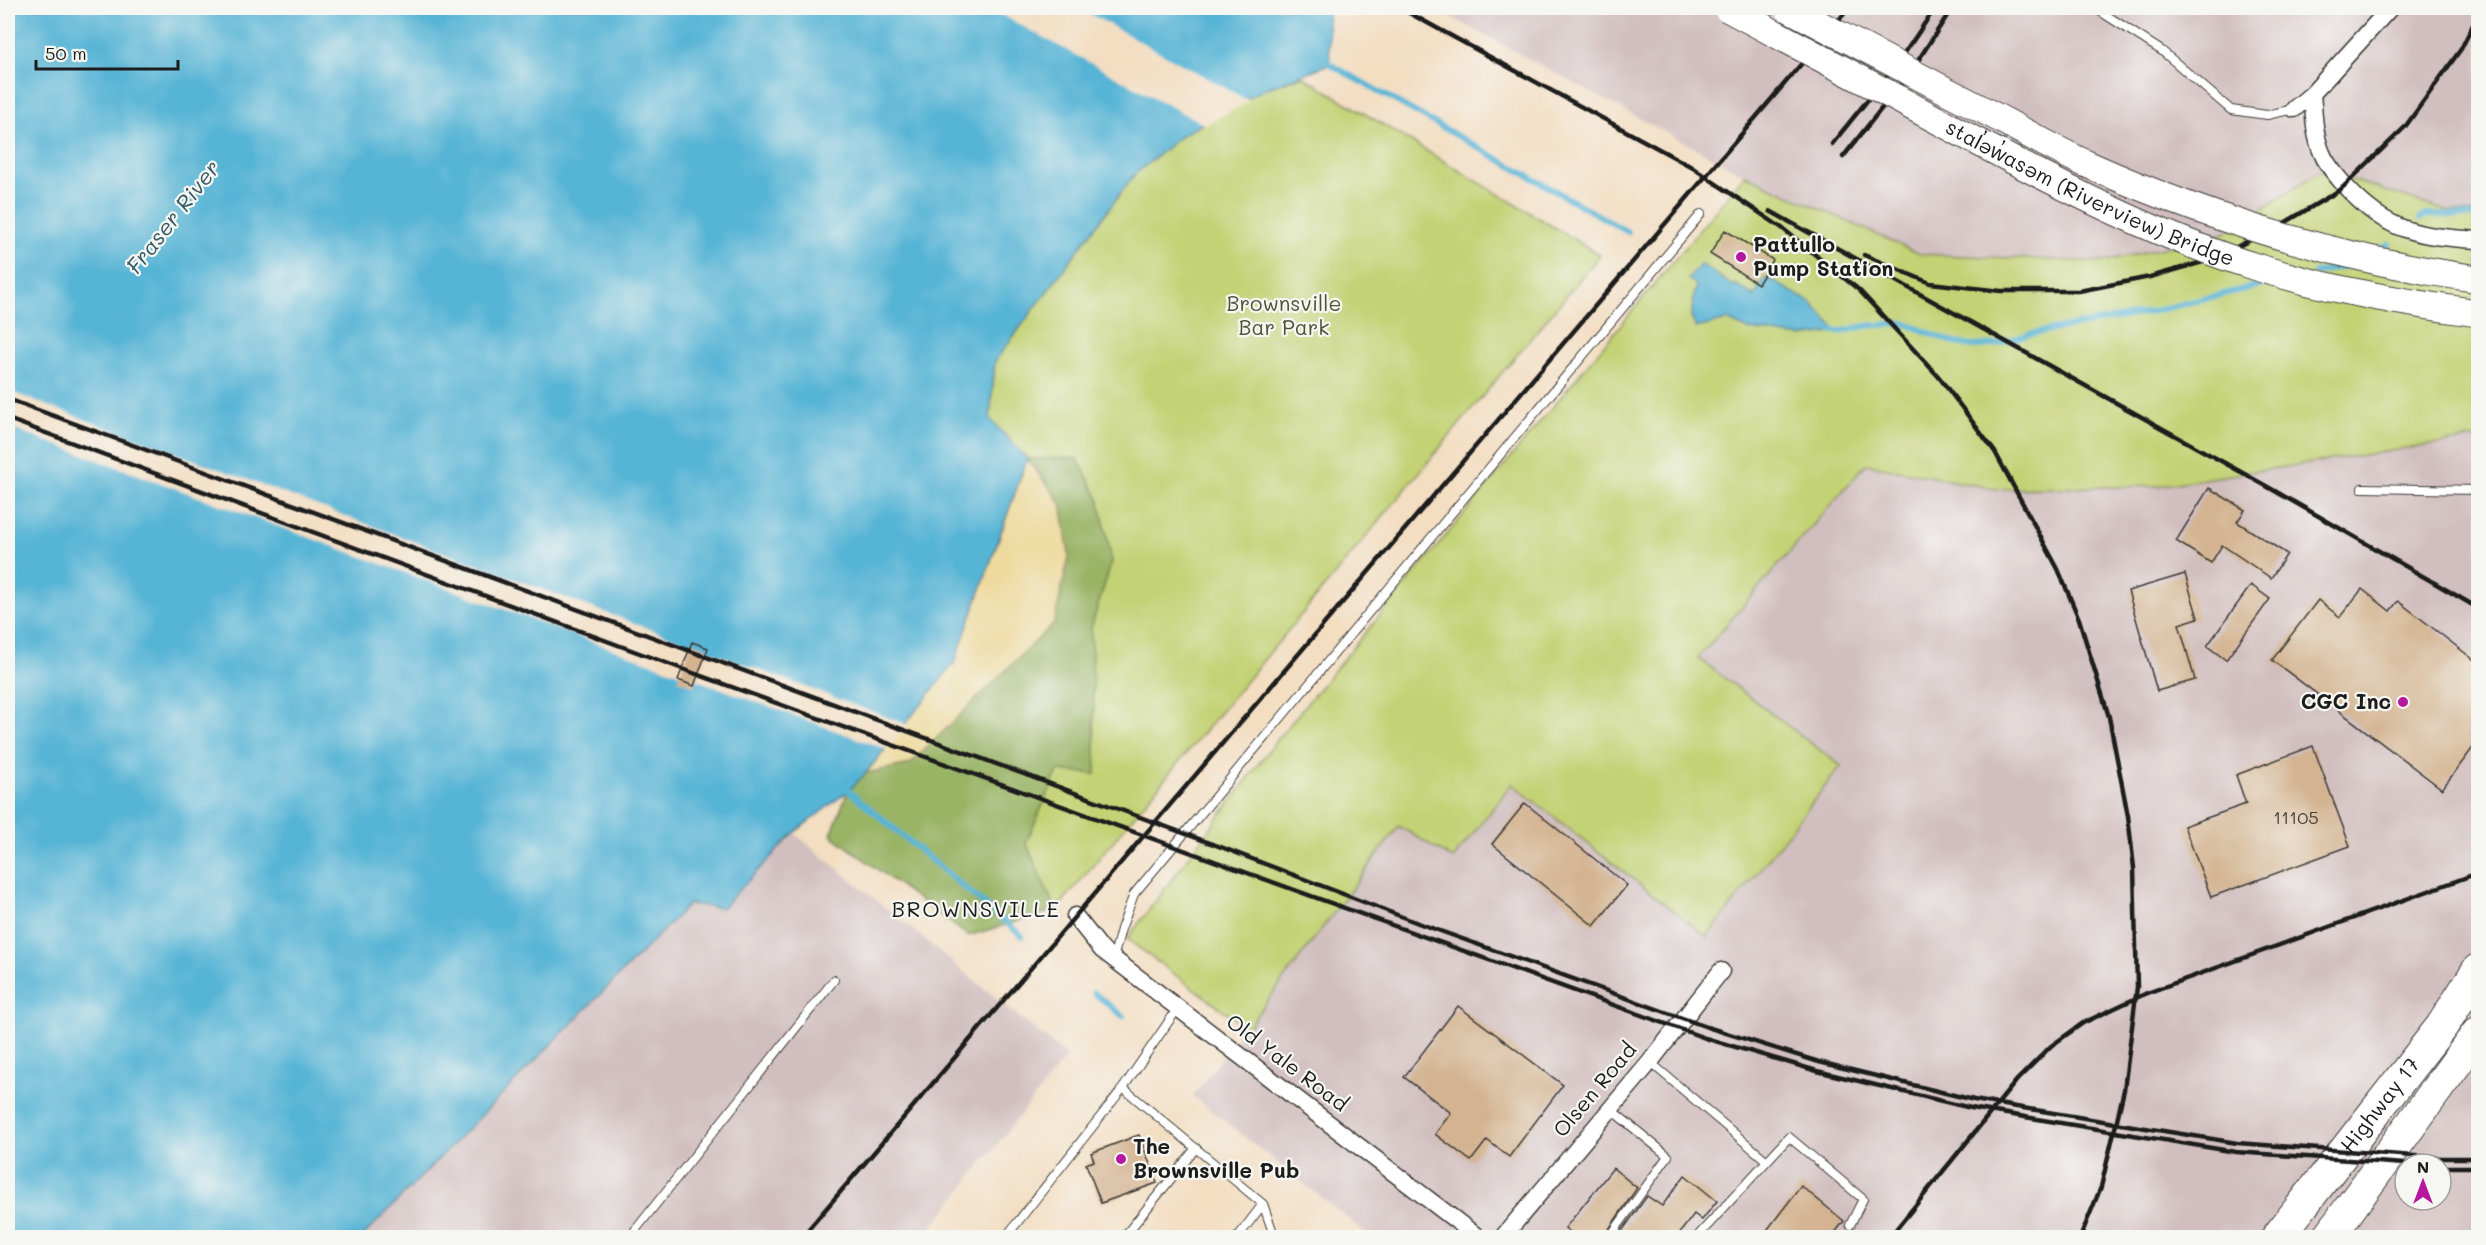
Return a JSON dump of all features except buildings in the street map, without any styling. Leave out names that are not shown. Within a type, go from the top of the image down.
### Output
[{"type":"highway","name":"Highway 17","points":[[2277,1238],[2442,1026],[2478,970]]},
{"type":"highway","name":"Highway 17","points":[[2328,1238],[2478,1033]]},
{"type":"main road","name":"stal̕əw̓asəm (Riverview) Bridge","points":[[1727,8],[2045,178],[2163,233],[2255,267],[2321,286],[2478,313]]},
{"type":"main road","name":"stal̕əw̓asəm (Riverview) Bridge","points":[[1788,8],[2087,164],[2165,198],[2273,236],[2353,257],[2478,279]]},
{"type":"street","points":[[2294,109],[2312,94],[2390,8]]},
{"type":"street","points":[[2312,94],[2316,135],[2322,154],[2331,170],[2371,211],[2411,232],[2429,236],[2478,240]]},
{"type":"street","name":"Old Yale Road","points":[[1075,916],[1102,950],[1113,959],[1479,1238]]},
{"type":"street","name":"Olsen Road","points":[[1503,1238],[1609,1108],[1650,1062],[1721,971]]},
{"type":"lane","points":[[2095,8],[2162,51],[2231,110],[2267,115],[2294,109]]},
{"type":"lane","points":[[1113,959],[1134,894],[1701,214]]},
{"type":"lane","points":[[2362,488],[2478,490]]},
{"type":"lane","points":[[629,1238],[834,980]]},
{"type":"lane","points":[[1005,1238],[1123,1088],[1178,1008]]},
{"type":"lane","points":[[1650,1062],[1767,1161]]},
{"type":"lane","points":[[1123,1088],[1263,1204],[1275,1238]]},
{"type":"lane","points":[[1608,1238],[1668,1156],[1609,1108]]},
{"type":"lane","points":[[1696,1238],[1789,1137],[1863,1199],[1850,1225]]},
{"type":"lane","points":[[1123,1238],[1196,1148]]},
{"type":"lane","points":[[1237,1238],[1263,1204]]},
{"type":"shaded area","points":[[1434,8],[2478,8],[2478,213],[2449,212],[2322,170],[2223,234],[2102,262],[1919,254],[1745,175]]},
{"type":"shaded area","points":[[2478,438],[2478,1237],[1371,1237],[1193,1096],[1399,826],[1453,859],[1512,784],[1707,936],[1841,766],[1698,658],[1866,463],[1995,489],[2157,486]]},
{"type":"shaded area","points":[[794,833],[1067,1056],[924,1237],[362,1238],[689,904],[722,908]]},
{"type":"green space","name":"Brownsville Bar Park","points":[[1302,76],[1600,255],[1056,910],[866,773],[990,419],[995,361],[1134,175],[1182,135],[1262,90]]},
{"type":"green space","points":[[2322,170],[2449,212],[2478,213],[2478,438],[2157,486],[1995,489],[1866,464],[1698,658],[1841,766],[1707,937],[1512,784],[1453,859],[1399,826],[1247,1028],[1127,939],[1279,737],[1745,175],[1920,254],[2102,262],[2223,234]]},
{"type":"green space","points":[[1077,458],[1099,499],[1112,561],[1091,628],[1096,774],[1058,771],[1026,843],[1056,910],[968,936],[831,835],[848,791],[866,773],[910,764],[1069,556],[1061,503],[1027,459]]},
{"type":"sand","points":[[1027,459],[1061,503],[1069,556],[1054,623],[910,764],[866,773],[955,662]]},
{"type":"water","name":"Fraser River","points":[[8,8],[1327,8],[1330,64],[1262,90],[1182,135],[1134,175],[995,361],[990,419],[1027,459],[955,662],[866,773],[848,791],[794,833],[722,908],[689,904],[362,1237],[8,1238]]},
{"type":"water","points":[[1701,264],[1733,286],[1735,284],[1754,296],[1766,277],[1810,302],[1839,332],[1802,337],[1749,330],[1727,320],[1696,328],[1691,317],[1696,284],[1688,279]]},
{"type":"pier","points":[[989,8],[1079,8],[1249,101],[1205,125]]},
{"type":"pier","points":[[8,391],[908,725],[888,750],[8,427]]},
{"type":"waterway","points":[[1327,59],[1330,64],[1628,232]]},
{"type":"waterway","points":[[2421,218],[2425,215],[2478,216]]},
{"type":"waterway","points":[[2377,251],[2389,244]]},
{"type":"waterway","points":[[2315,273],[2349,265]]},
{"type":"waterway","points":[[1831,330],[1839,332],[1865,326],[1904,323],[1955,343],[1973,346],[1994,345],[2030,334],[2150,312],[2273,282]]},
{"type":"waterway","points":[[843,786],[1022,936]]},
{"type":"waterway","points":[[1094,993],[1123,1016]]},
{"type":"railway","points":[[1400,8],[1692,167]]},
{"type":"railway","points":[[801,1238],[1849,8]]},
{"type":"railway","points":[[1832,144],[1900,60],[1935,8]]},
{"type":"railway","points":[[1843,157],[1912,70],[1952,8]]},
{"type":"railway","points":[[1864,255],[1930,283],[2001,291],[2079,291],[2150,277],[2210,260],[2281,225],[2340,190],[2405,127],[2461,49],[2478,15]]},
{"type":"railway","points":[[1687,164],[1782,228],[1859,290],[1939,377],[1995,452],[2058,569],[2079,619],[2109,717],[2128,816],[2134,868],[2137,987],[2124,1090],[2101,1187],[2080,1238]]},
{"type":"railway","points":[[1770,211],[2268,487],[2478,608]]},
{"type":"railway","points":[[8,399],[1221,847],[1418,923],[1707,1027],[1819,1062],[1974,1100],[2237,1143],[2441,1158],[2478,1158]]},
{"type":"railway","points":[[8,419],[696,674],[1705,1038],[1817,1071],[1971,1108],[2236,1152],[2393,1163]]},
{"type":"railway","points":[[1889,1238],[2017,1080],[2051,1046],[2083,1023],[2147,993],[2478,873]]},
{"type":"railway","points":[[2453,1167],[2478,1167]]},
{"type":"place","name":"Pattullo Pump Station","points":[[1741,257]]},
{"type":"place","name":"CGC Inc","points":[[2403,702]]},
{"type":"place","name":"The Brownsville Pub","points":[[1121,1159]]},
{"type":"district","name":"BROWNSVILLE","points":[[976,909]]}]
